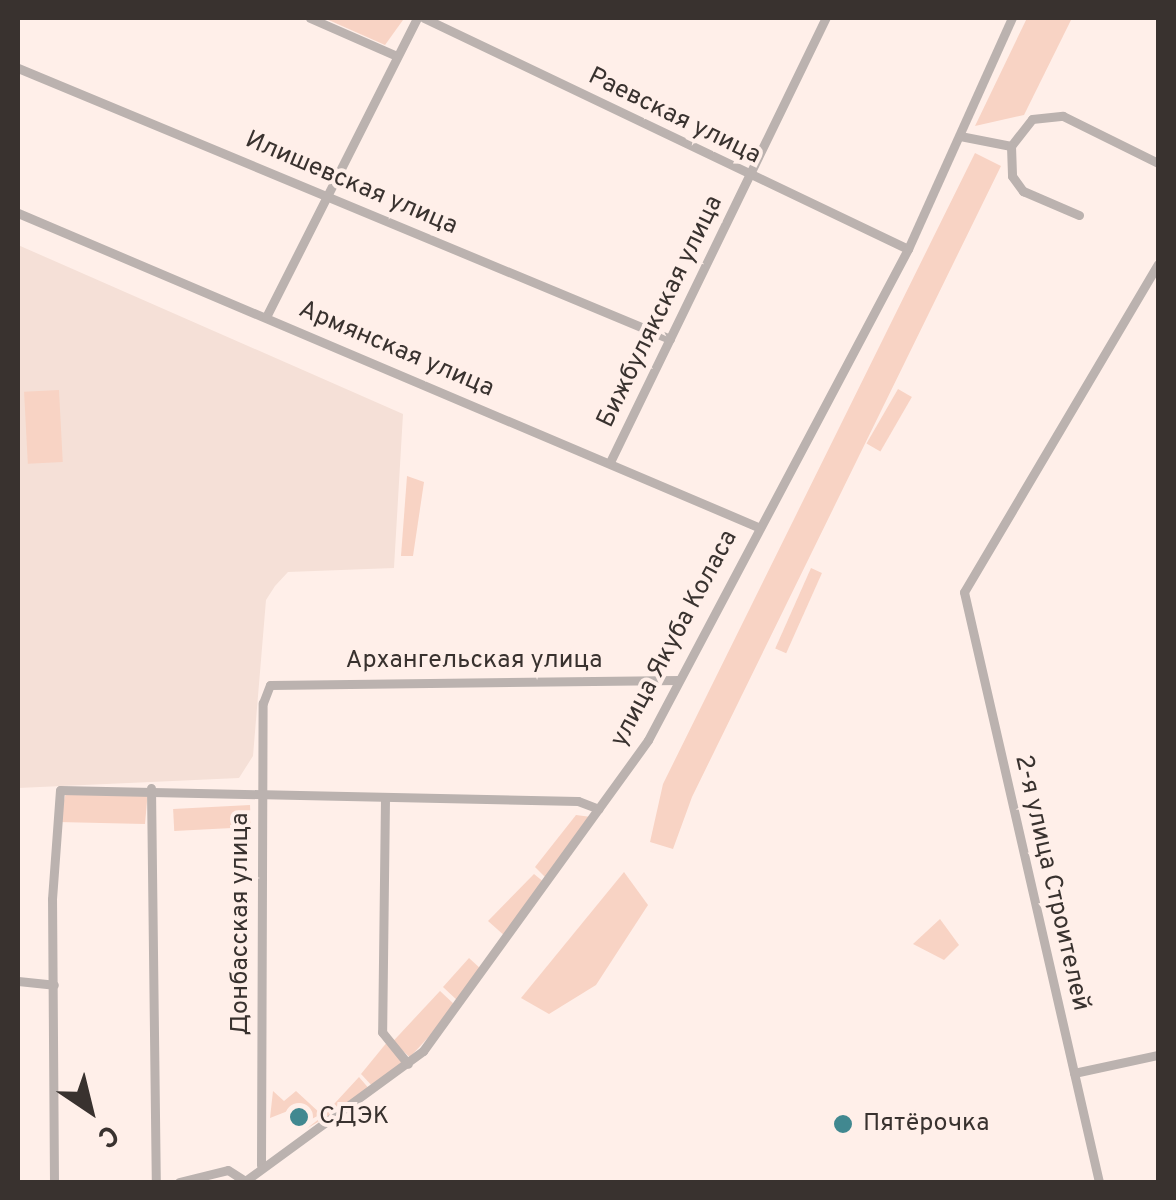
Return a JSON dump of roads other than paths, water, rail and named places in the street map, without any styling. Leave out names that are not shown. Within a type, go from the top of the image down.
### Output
[{"type":"street","points":[[310,18],[397,56]]},
{"type":"street","points":[[266,317],[397,56],[420,18]]},
{"type":"street","name":"Раевская улица","points":[[420,18],[748,177],[908,249]]},
{"type":"street","name":"Бижбулякская улица","points":[[610,462],[826,18]]},
{"type":"street","name":"улица Якуба Коласа","points":[[249,1181],[261,1165],[408,1064],[451,1019],[648,740],[908,249],[1012,18]]},
{"type":"street","name":"Илишевская улица","points":[[18,68],[670,339]]},
{"type":"street","points":[[1079,214],[1024,191],[1012,176],[1011,146],[1032,120],[1063,116],[1158,162]]},
{"type":"street","points":[[960,136],[1011,146]]},
{"type":"street","name":"Армянская улица","points":[[18,213],[758,527]]},
{"type":"street","name":"2-я улица Строителей","points":[[1099,1182],[964,592],[1158,264]]},
{"type":"street","name":"Архангельская улица","points":[[270,685],[679,680]]},
{"type":"street","name":"Донбасская улица","points":[[261,1165],[262,704],[270,685]]},
{"type":"street","points":[[54,1182],[54,985],[60,790],[151,788],[578,801],[599,809]]},
{"type":"street","points":[[151,788],[156,1182]]},
{"type":"street","points":[[384,798],[382,1032],[408,1064]]},
{"type":"street","points":[[18,981],[54,985]]},
{"type":"street","points":[[1074,1074],[1158,1054]]},
{"type":"street","points":[[179,1182],[228,1170],[249,1181]]},
{"type":"place","name":"СДЭК","points":[[299,1117]]},
{"type":"place","name":"Пятёрочка","points":[[843,1124]]}]
